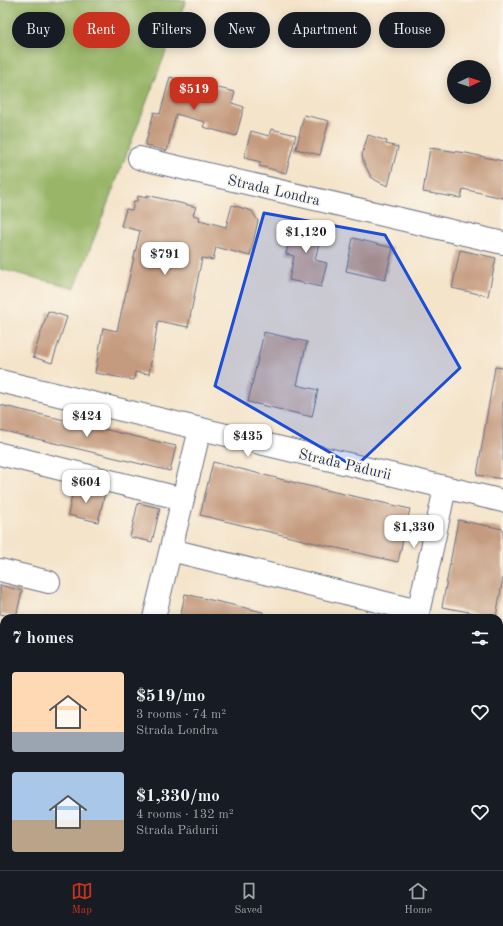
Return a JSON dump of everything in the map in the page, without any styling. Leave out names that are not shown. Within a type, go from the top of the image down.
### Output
[{"type":"street","name":"Strada Londra","points":[[139,158],[503,243]]},
{"type":"street","name":"Strada Pădurii","points":[[0,381],[503,501]]},
{"type":"street","points":[[155,614],[200,429]]},
{"type":"street","points":[[0,454],[183,499]]},
{"type":"street","points":[[170,550],[417,614],[445,488]]},
{"type":"street","points":[[0,570],[49,582]]},
{"type":"highlighted area","points":[[264,213],[385,235],[460,368],[355,467],[215,386]]},
{"type":"green space","points":[[0,0],[186,0],[181,12],[138,12],[138,48],[168,48],[75,288],[0,269]]},
{"type":"building","points":[[170,77],[214,89],[214,87],[235,92],[232,103],[244,107],[236,136],[203,127],[205,122],[176,114],[167,151],[145,145],[154,112],[160,114]]},
{"type":"building","points":[[304,115],[329,121],[320,155],[296,149]]},
{"type":"building","points":[[271,129],[296,135],[286,173],[259,166],[261,162],[244,158],[251,131],[269,136]]},
{"type":"building","points":[[368,135],[387,141],[386,144],[398,147],[388,186],[371,177],[363,161],[362,154]]},
{"type":"building","points":[[430,148],[466,153],[503,161],[503,198],[463,189],[461,198],[423,192]]},
{"type":"building","points":[[147,195],[196,207],[193,215],[200,217],[199,220],[226,227],[232,205],[252,211],[258,221],[250,256],[216,247],[213,260],[202,258],[188,327],[158,321],[149,374],[135,372],[134,380],[95,373],[103,328],[117,331],[140,231],[121,226],[126,209],[132,210],[134,201],[137,201],[138,196],[147,198]]},
{"type":"building","points":[[294,219],[323,226],[315,260],[327,263],[321,287],[289,280],[294,256],[286,254]]},
{"type":"building","points":[[353,238],[393,248],[385,280],[346,271]]},
{"type":"building","points":[[460,250],[496,258],[488,296],[452,288]]},
{"type":"building","points":[[48,311],[67,317],[52,363],[33,357]]},
{"type":"building","points":[[264,332],[307,342],[297,385],[318,390],[312,417],[248,402]]},
{"type":"building","points":[[495,367],[503,368],[503,479],[477,475]]},
{"type":"building","points":[[0,405],[176,446],[170,471],[0,430]]},
{"type":"building","points":[[213,462],[300,484],[410,509],[398,562],[200,515]]},
{"type":"building","points":[[74,485],[105,493],[98,522],[68,515]]},
{"type":"building","points":[[138,503],[160,508],[152,542],[130,537]]},
{"type":"building","points":[[458,520],[503,529],[503,578],[497,614],[480,614],[442,607]]},
{"type":"building","points":[[0,585],[22,591],[17,614],[0,614]]},
{"type":"building","points":[[185,594],[263,612],[263,614],[181,614]]}]
